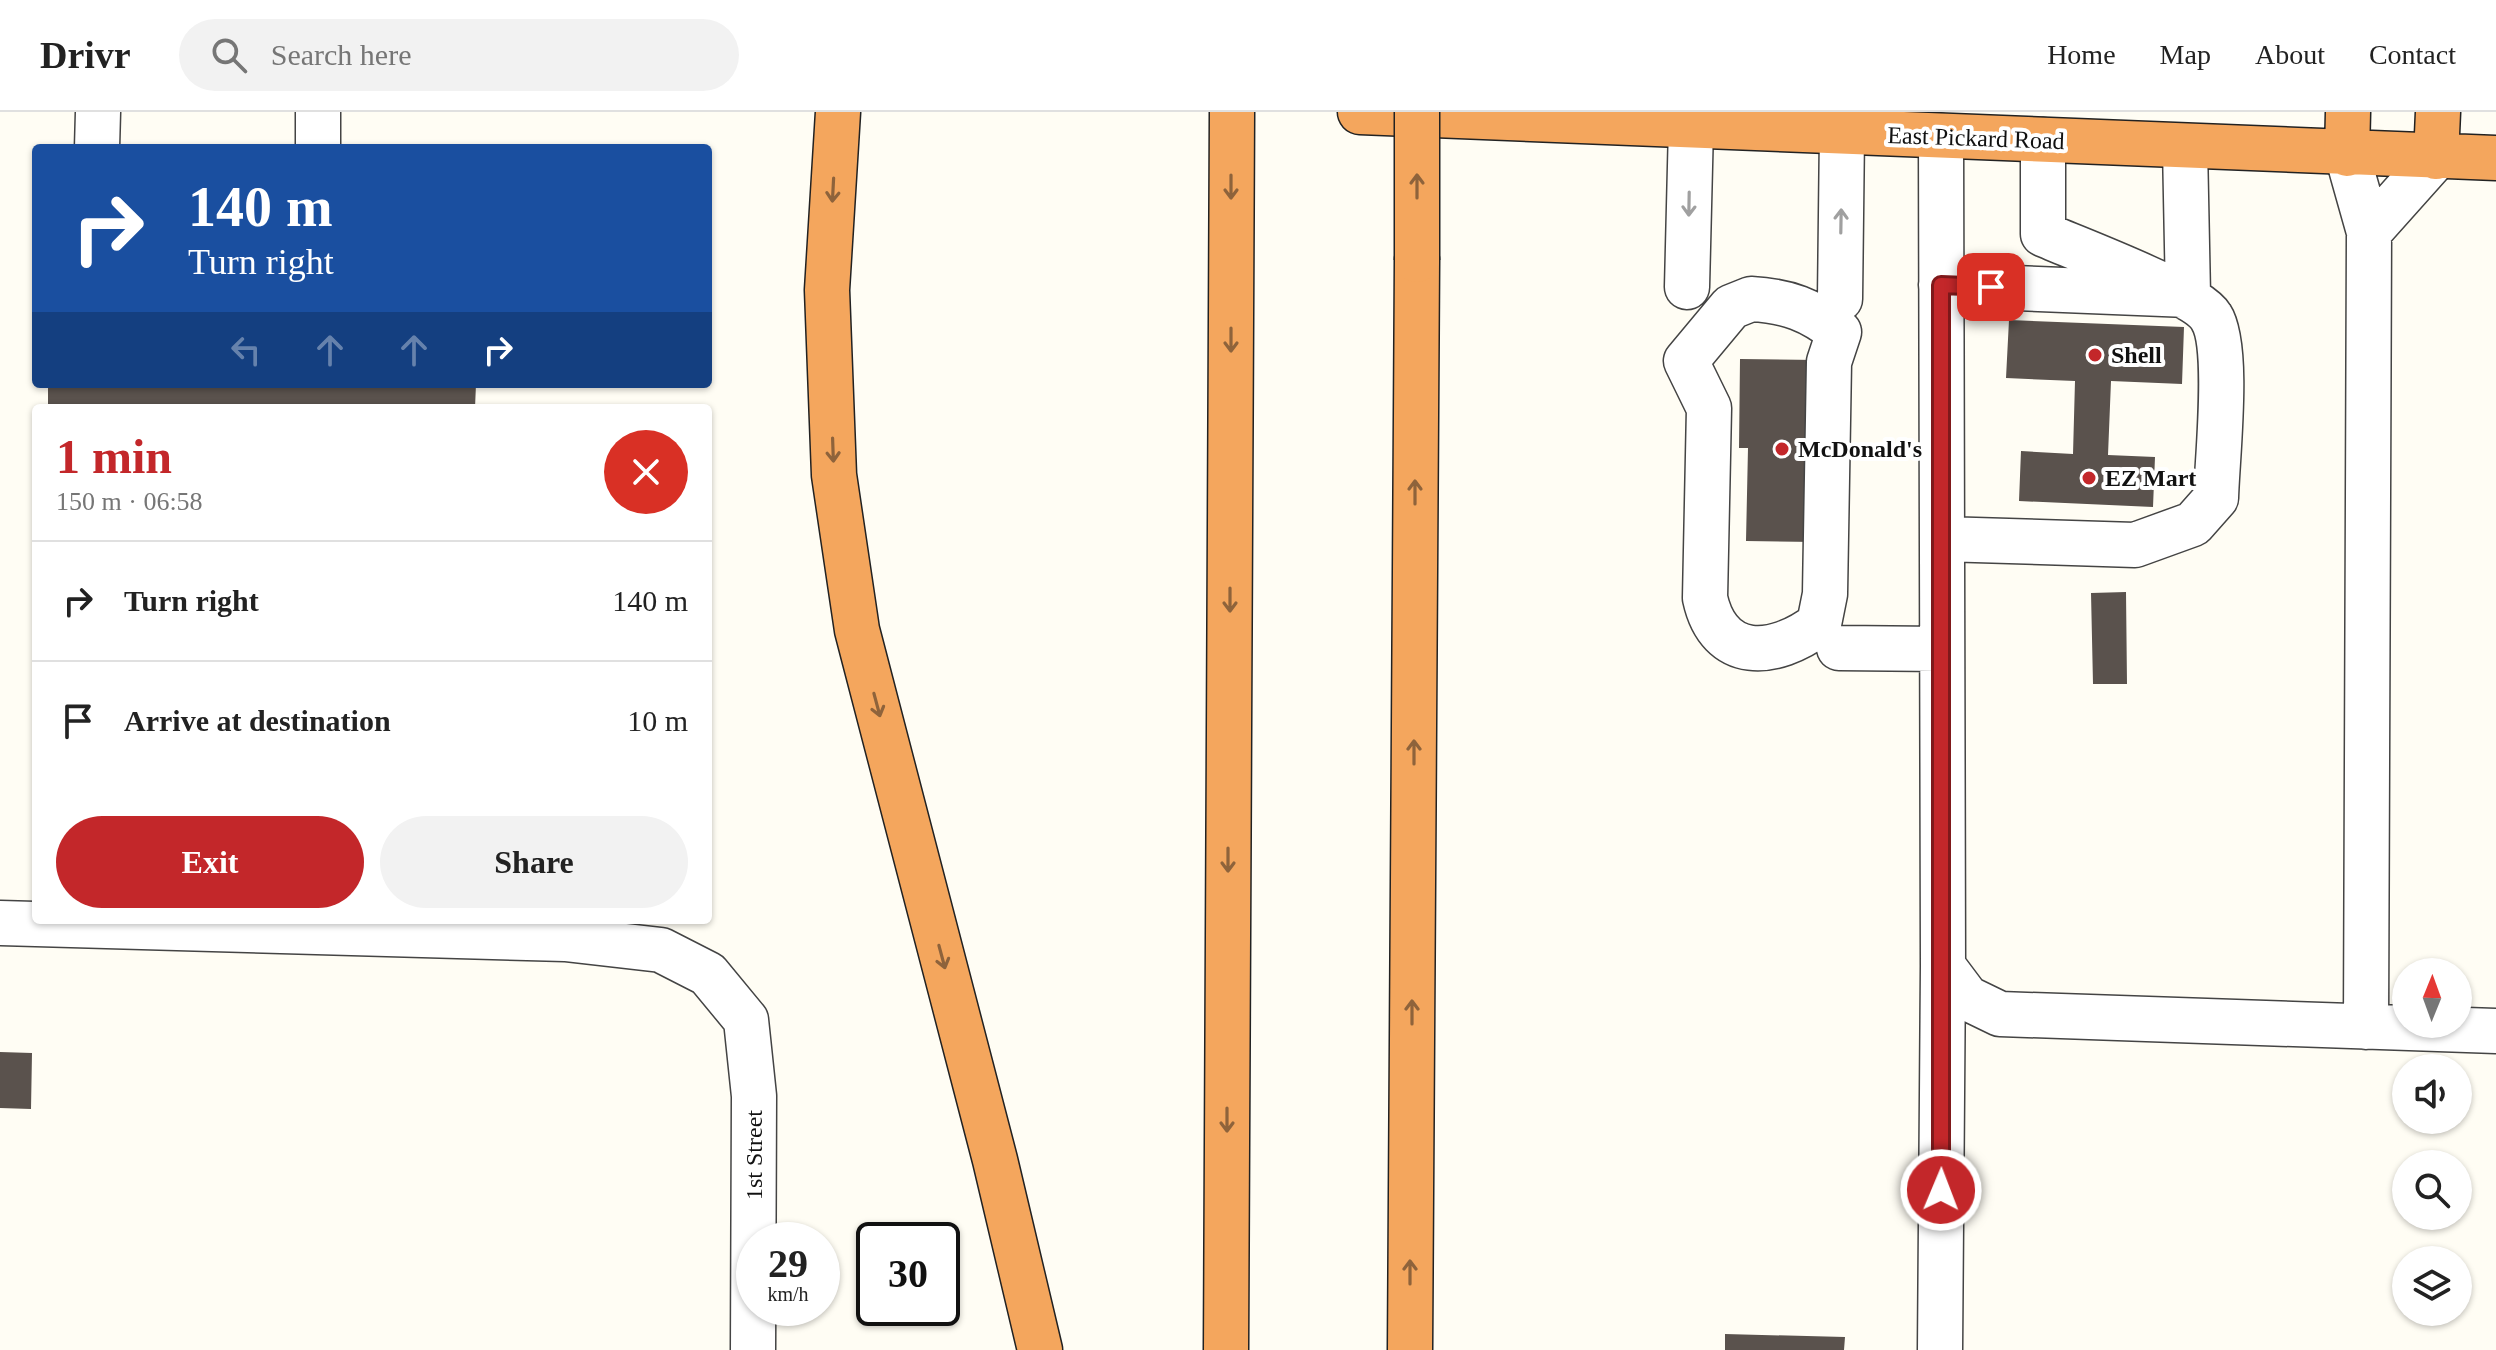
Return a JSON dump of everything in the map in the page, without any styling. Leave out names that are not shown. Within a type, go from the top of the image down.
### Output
[{"type":"highway","points":[[838,112],[827,290],[832,444],[855,619],[995,1160],[1040,1350]]},
{"type":"highway","points":[[1226,1350],[1232,112]]},
{"type":"highway","name":"East Pickard Road","points":[[1360,112],[2185,147],[2347,133],[2436,157],[2496,158]]},
{"type":"highway","points":[[1410,1350],[1417,112]]},
{"type":"highway","points":[[2436,157],[2438,112]]},
{"type":"street","points":[[97,144],[98,112]]},
{"type":"street","points":[[318,112],[318,144]]},
{"type":"street","points":[[1687,287],[1691,126]]},
{"type":"street","points":[[1840,299],[1842,132]]},
{"type":"street","points":[[2347,133],[2369,232],[2366,1027]]},
{"type":"street","points":[[1940,1350],[1943,966],[1941,136]]},
{"type":"street","points":[[2041,289],[2043,140]]},
{"type":"street","points":[[2185,147],[2188,295]]},
{"type":"street","points":[[2369,232],[2436,157]]},
{"type":"street","points":[[1942,539],[2135,545],[2193,524],[2216,498],[2221,351],[2211,317],[2188,295],[2043,234]]},
{"type":"street","points":[[1941,285],[2188,295]]},
{"type":"street","points":[[1751,299],[1779,300],[1812,310],[1839,332],[1829,362],[1825,594],[1819,624],[1801,638],[1768,646],[1733,644],[1710,621],[1705,598],[1709,408],[1686,361],[1731,307],[1751,299]]},
{"type":"street","points":[[1839,648],[1942,649]]},
{"type":"street","name":"1st Street","points":[[0,923],[32,924]]},
{"type":"street","name":"1st Street","points":[[35,924],[565,939],[661,950],[708,974],[746,1020],[754,1096],[753,1350]]},
{"type":"street","points":[[1943,966],[1967,998],[2000,1014],[2496,1031]]},
{"type":"building","points":[[2009,320],[2184,327],[2182,384],[2111,381],[2108,455],[2155,457],[2153,507],[2019,501],[2021,451],[2073,454],[2075,381],[2006,378]]},
{"type":"building","points":[[1740,359],[1817,360],[1815,542],[1746,541],[1748,448],[1739,448]]},
{"type":"building","points":[[48,388],[476,388],[475,404],[48,404]]},
{"type":"building","points":[[2126,592],[2127,684],[2093,684],[2091,593]]},
{"type":"building","points":[[0,1052],[32,1053],[31,1109],[0,1108]]},
{"type":"building","points":[[1725,1334],[1845,1337],[1844,1350],[1725,1350]]},
{"type":"place","name":"Shell","points":[[2095,355]]},
{"type":"place","name":"McDonald's","points":[[1782,449]]},
{"type":"place","name":"EZ Mart","points":[[2089,478]]},
{"type":"route","points":[[1941,1190],[1941,285],[1991,287]]}]
